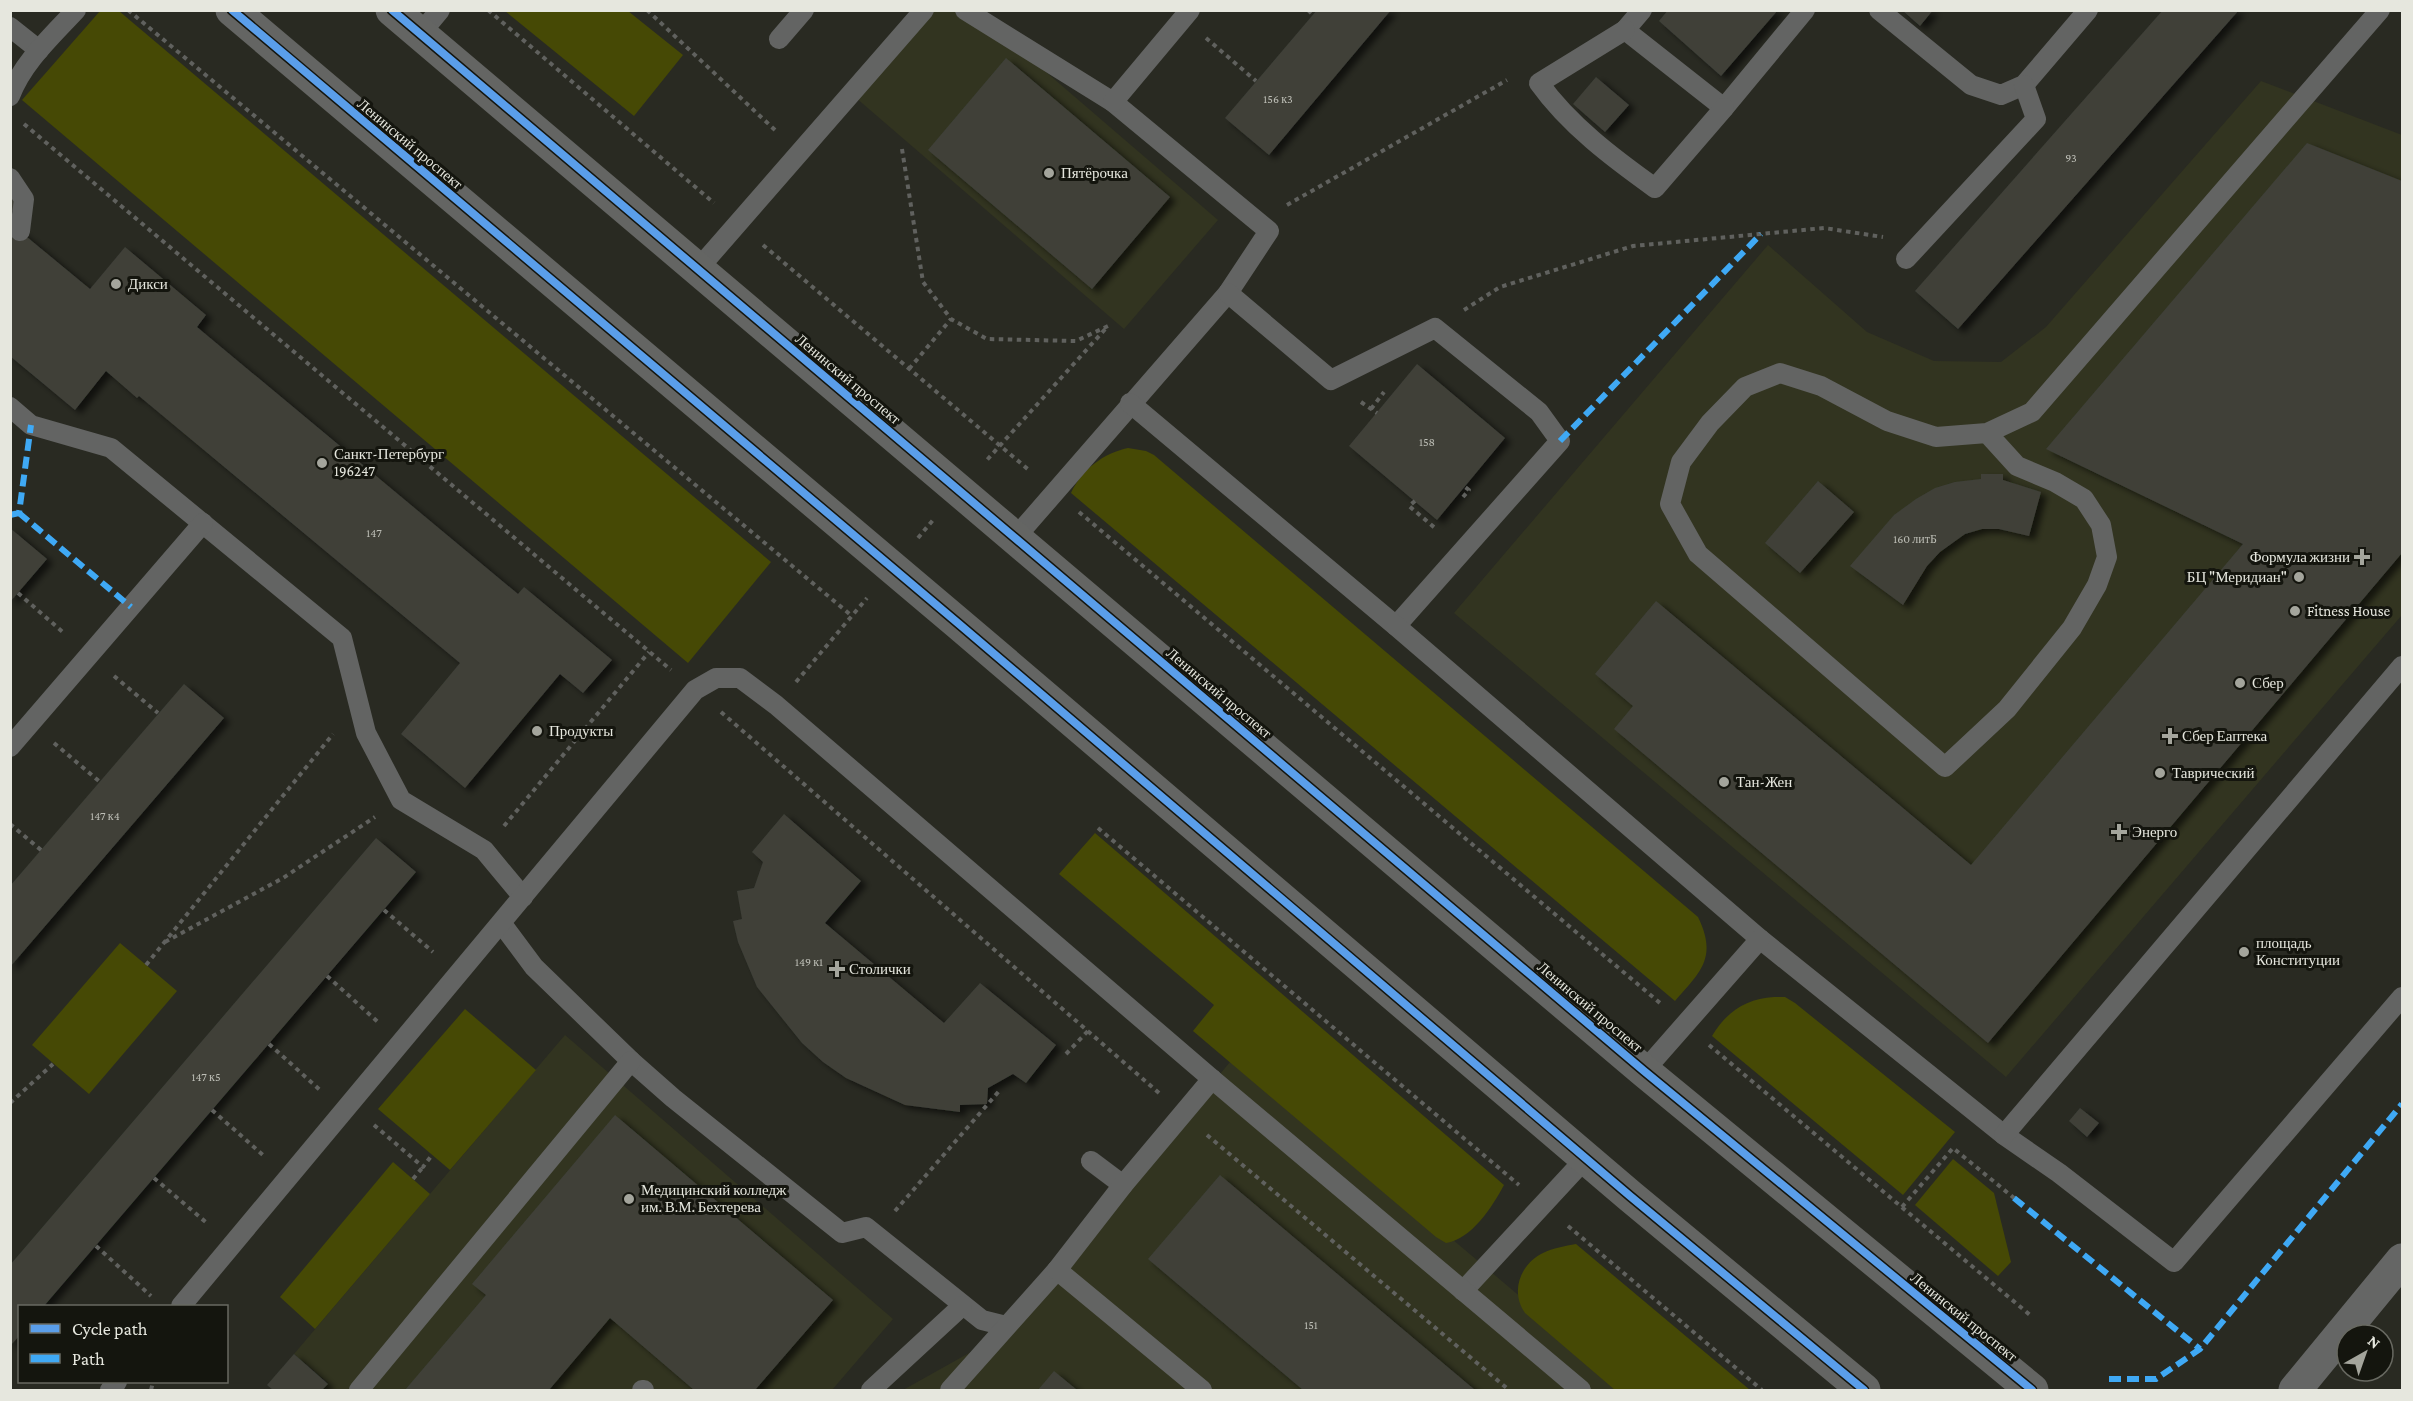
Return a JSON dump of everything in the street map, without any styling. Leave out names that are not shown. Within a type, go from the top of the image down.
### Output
[{"type":"main road","name":"Ленинский проспект","points":[[232,10],[1586,1158],[1864,1390]]},
{"type":"main road","name":"Ленинский проспект","points":[[392,10],[430,22],[698,269],[1644,1071],[2032,1390]]},
{"type":"main road","points":[[2295,1390],[2403,1260]]},
{"type":"lane","points":[[10,96],[15,83],[39,50],[75,10]]},
{"type":"lane","points":[[779,39],[804,10]]},
{"type":"lane","points":[[698,269],[924,10]]},
{"type":"lane","points":[[964,10],[1113,102],[1269,231],[1228,293],[1015,538]]},
{"type":"lane","points":[[1642,10],[1625,30],[1539,83],[1555,106],[1620,163],[1655,188],[1805,10]]},
{"type":"lane","points":[[1879,10],[1971,85],[2001,95],[2024,85],[2088,10]]},
{"type":"lane","points":[[1987,433],[2017,466],[2055,482],[2084,499],[2101,525],[2107,557],[2097,585],[2072,628],[2007,709],[1945,767],[1698,554],[1670,504],[1681,462],[1710,423],[1745,387],[1780,373],[1821,386],[1887,421],[1936,438],[1987,433],[2032,412],[2380,10]]},
{"type":"lane","points":[[1113,102],[1186,15]]},
{"type":"lane","points":[[10,27],[39,50]]},
{"type":"lane","points":[[1625,30],[1724,108]]},
{"type":"lane","points":[[1906,259],[2036,119],[2024,85]]},
{"type":"lane","points":[[10,178],[24,199],[20,231]]},
{"type":"lane","points":[[1228,293],[1331,380],[1435,328],[1539,412],[1560,441],[1396,626]]},
{"type":"lane","points":[[1130,404],[1396,626],[1760,939],[2004,1135],[2073,1183],[2174,1262],[2403,997]]},
{"type":"lane","points":[[10,407],[31,424],[111,448],[342,638],[366,733],[401,800],[484,850],[524,897]]},
{"type":"lane","points":[[10,747],[203,523]]},
{"type":"lane","points":[[2004,1135],[2403,666]]},
{"type":"lane","points":[[182,1305],[695,690],[716,678],[740,678],[776,705],[1212,1079],[1581,1390]]},
{"type":"lane","points":[[502,924],[534,967],[631,1061],[673,1098],[842,1233],[866,1227],[962,1306],[982,1320],[1006,1326]]},
{"type":"lane","points":[[1644,1071],[1760,939]]},
{"type":"lane","points":[[359,1390],[631,1061]]},
{"type":"lane","points":[[950,1390],[1058,1270],[1123,1185],[1212,1079]]},
{"type":"lane","points":[[1463,1291],[1586,1158]]},
{"type":"lane","points":[[1091,1161],[1123,1185]]},
{"type":"lane","points":[[1058,1270],[1202,1390]]},
{"type":"lane","points":[[871,1390],[962,1306]]},
{"type":"path","points":[[128,10],[852,616]]},
{"type":"path","points":[[489,10],[737,224],[1000,446]]},
{"type":"path","points":[[646,10],[799,152]]},
{"type":"path","points":[[1308,10],[1313,15]]},
{"type":"path","points":[[1186,15],[1256,81]]},
{"type":"path","points":[[1257,221],[1505,80],[1539,83]]},
{"type":"path","points":[[20,121],[695,690],[1182,1113],[1509,1390]]},
{"type":"path","points":[[902,149],[923,282],[951,319],[987,339],[1076,341],[1108,326],[1006,438]]},
{"type":"path","points":[[1435,328],[1500,287],[1633,246],[1824,228],[1873,237],[1925,238]]},
{"type":"path","points":[[909,369],[951,319]]},
{"type":"path","points":[[1415,501],[1409,507],[1435,528]]},
{"type":"path","points":[[1074,507],[1661,1005]]},
{"type":"path","points":[[776,705],[930,524]]},
{"type":"path","points":[[484,850],[649,652]]},
{"type":"path","points":[[146,964],[358,703]]},
{"type":"path","points":[[164,943],[283,878],[401,800]]},
{"type":"path","points":[[10,824],[41,850]]},
{"type":"path","points":[[1098,828],[1762,1390]]},
{"type":"path","points":[[384,909],[459,975]]},
{"type":"path","points":[[327,976],[402,1043]]},
{"type":"path","points":[[1066,1054],[1088,1031]]},
{"type":"path","points":[[268,1044],[423,1167]]},
{"type":"path","points":[[1712,1047],[2030,1315]]},
{"type":"path","points":[[10,1103],[53,1064]]},
{"type":"path","points":[[874,1234],[1000,1090]]},
{"type":"path","points":[[212,1110],[289,1178]]},
{"type":"path","points":[[1902,1207],[1953,1149],[2014,1198]]},
{"type":"path","points":[[413,1179],[432,1155]]},
{"type":"path","points":[[154,1178],[232,1246]]},
{"type":"path","points":[[96,1246],[154,1299]]},
{"type":"shaded area","points":[[100,11],[119,11],[771,562],[688,663],[22,100]]},
{"type":"shaded area","points":[[505,11],[628,11],[683,55],[634,116]]},
{"type":"shaded area","points":[[930,11],[975,11],[1218,220],[1124,329],[855,97]]},
{"type":"shaded area","points":[[2261,81],[2402,135],[2402,615],[2006,1077],[1454,613],[1768,245],[1867,332],[1934,361],[2001,362],[2046,327]]},
{"type":"shaded area","points":[[1128,448],[1154,455],[1698,917],[1704,931],[1706,954],[1699,972],[1675,1001],[1071,493],[1081,477],[1095,463],[1119,450]]},
{"type":"shaded area","points":[[1095,833],[1504,1185],[1494,1203],[1473,1229],[1446,1243],[1436,1237],[1193,1031],[1214,1005],[1059,874]]},
{"type":"shaded area","points":[[120,943],[177,991],[89,1094],[32,1045]]},
{"type":"shaded area","points":[[1785,997],[1795,1003],[1955,1132],[1903,1195],[1712,1036],[1724,1020],[1738,1008],[1755,1000]]},
{"type":"shaded area","points":[[465,1009],[536,1070],[450,1170],[378,1109]]},
{"type":"shaded area","points":[[565,1035],[893,1319],[832,1390],[322,1390],[328,1383],[294,1354]]},
{"type":"shaded area","points":[[1235,1056],[1631,1390],[903,1390],[1003,1334]]},
{"type":"shaded area","points":[[1953,1159],[1994,1193],[2011,1262],[1998,1276],[1915,1205]]},
{"type":"shaded area","points":[[393,1162],[430,1194],[315,1329],[280,1297]]},
{"type":"shaded area","points":[[1576,1244],[1750,1390],[1615,1390],[1525,1313],[1518,1296],[1520,1279],[1528,1264],[1547,1251]]},
{"type":"building","points":[[1317,10],[1391,10],[1269,155],[1225,118]]},
{"type":"building","points":[[1668,10],[1778,10],[1721,76],[1659,21]]},
{"type":"building","points":[[1902,10],[1933,10],[1920,26]]},
{"type":"building","points":[[2163,10],[2239,10],[1958,329],[1915,291]]},
{"type":"building","name":"Пятёрочка","points":[[1006,58],[1170,197],[1092,289],[928,150]]},
{"type":"building","points":[[1596,77],[1629,105],[1605,132],[1573,104]]},
{"type":"building","name":"БЦ \"Меридиан\"","points":[[2307,143],[2402,181],[2402,553],[1988,1043],[1614,729],[1633,706],[1595,674],[1656,601],[1971,865],[2243,544],[2046,449]]},
{"type":"building","points":[[10,195],[20,202],[10,214]]},
{"type":"building","points":[[10,223],[90,289],[125,247],[206,315],[197,327],[518,594],[524,587],[612,660],[583,693],[560,674],[465,788],[401,734],[460,663],[106,371],[75,410],[10,356]]},
{"type":"building","points":[[1417,364],[1505,438],[1437,520],[1349,446]]},
{"type":"building","points":[[1981,474],[2003,474],[2003,480],[2041,492],[2029,536],[1999,529],[1982,529],[1965,534],[1940,552],[1927,566],[1903,605],[1850,566],[1894,515],[1916,499],[1935,488],[1955,482],[1981,479]]},
{"type":"building","points":[[1818,481],[1854,512],[1800,573],[1765,543]]},
{"type":"building","points":[[10,528],[47,559],[10,602]]},
{"type":"building","points":[[184,684],[224,718],[10,967],[10,886]]},
{"type":"building","points":[[784,814],[861,881],[825,923],[944,1023],[980,983],[1056,1045],[1026,1083],[1013,1074],[988,1088],[987,1104],[960,1105],[960,1112],[905,1105],[846,1078],[802,1043],[757,987],[738,942],[733,921],[742,919],[737,891],[754,888],[763,862],[752,852]]},
{"type":"building","points":[[376,838],[416,872],[45,1305],[18,1305],[18,1337],[10,1346],[10,1265]]},
{"type":"building","points":[[2080,1108],[2099,1123],[2087,1137],[2069,1121]]},
{"type":"building","name":"Медицинский колледж им. В.М. Бехтерева","points":[[615,1115],[833,1300],[755,1390],[694,1390],[610,1318],[549,1390],[405,1390],[486,1295],[472,1284]]},
{"type":"building","points":[[1220,1175],[1475,1390],[1303,1390],[1148,1259]]},
{"type":"building","points":[[294,1354],[328,1384],[322,1390],[273,1390],[267,1385]]},
{"type":"building","points":[[1054,1371],[1077,1390],[1038,1390]]},
{"type":"marked path","points":[[1560,441],[1761,234]]},
{"type":"marked path","points":[[10,515],[19,513],[31,425]]},
{"type":"marked path","points":[[19,513],[131,607]]},
{"type":"marked path","points":[[2109,1379],[2156,1379],[2200,1349],[2402,1104]]},
{"type":"marked path","points":[[2014,1198],[2200,1349]]},
{"type":"cycle path","points":[[232,10],[959,624],[1630,1196],[1864,1390]]},
{"type":"cycle path","points":[[392,10],[1644,1071],[2032,1390]]},
{"type":"place","name":"Пятёрочка","points":[[1049,173]]},
{"type":"place","name":"Дикси","points":[[116,284]]},
{"type":"place","name":"Санкт-Петербург 196247","points":[[322,463]]},
{"type":"place","name":"Формула жизни","points":[[2362,557]]},
{"type":"place","name":"БЦ \"Меридиан\"","points":[[2299,577]]},
{"type":"place","name":"Fitness House","points":[[2295,611]]},
{"type":"place","name":"Сбер","points":[[2240,683]]},
{"type":"place","name":"Продукты","points":[[537,731]]},
{"type":"place","name":"Сбер Еаптека","points":[[2170,736]]},
{"type":"place","name":"Таврический","points":[[2160,773]]},
{"type":"place","name":"Тан-Жен","points":[[1724,782]]},
{"type":"place","name":"Энерго","points":[[2119,832]]},
{"type":"place","name":"площадь Конституции","points":[[2244,952]]},
{"type":"place","name":"Столички","points":[[837,969]]},
{"type":"place","name":"Медицинский колледж им. В.М. Бехтерева","points":[[629,1199]]}]
